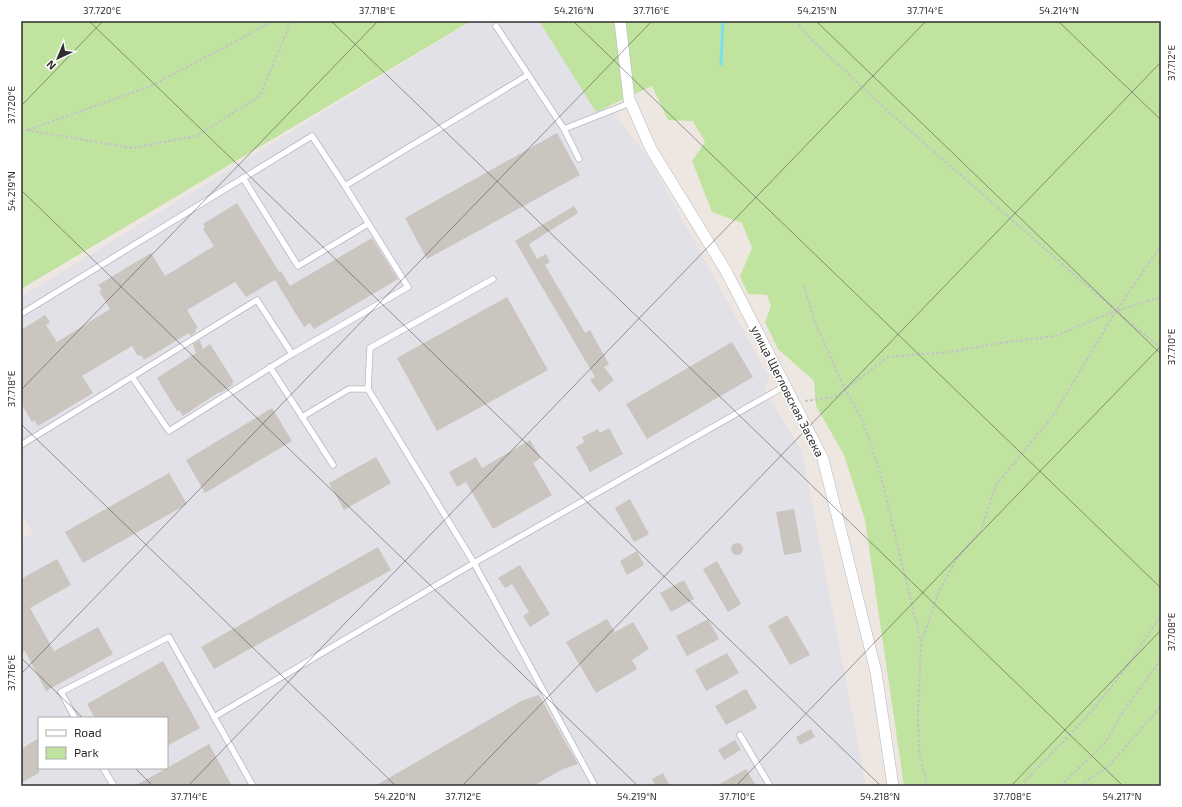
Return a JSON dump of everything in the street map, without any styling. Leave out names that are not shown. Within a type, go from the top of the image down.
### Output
[{"type":"street","name":"улица Щегловская Засека","points":[[620,21],[630,103],[651,149],[726,271],[823,459],[876,672],[893,786]]},
{"type":"lane","points":[[496,26],[564,129],[579,159]]},
{"type":"lane","points":[[345,186],[528,75]]},
{"type":"lane","points":[[564,129],[630,103]]},
{"type":"lane","points":[[21,314],[312,136],[408,287],[270,367],[169,431],[132,377]]},
{"type":"lane","points":[[243,178],[298,266],[368,224]]},
{"type":"lane","points":[[493,279],[370,348],[368,389],[474,563],[594,786]]},
{"type":"lane","points":[[21,445],[257,300],[292,354]]},
{"type":"lane","points":[[270,367],[333,465]]},
{"type":"lane","points":[[214,717],[474,563],[785,386]]},
{"type":"lane","points":[[302,417],[349,389],[368,389]]},
{"type":"lane","points":[[74,717],[61,692],[169,637],[253,786]]},
{"type":"lane","points":[[740,735],[770,786]]},
{"type":"lane","points":[[104,769],[114,786]]},
{"type":"path","points":[[21,132],[150,86],[274,21]]},
{"type":"path","points":[[27,130],[132,148],[196,136],[260,96],[291,21]]},
{"type":"path","points":[[795,21],[816,44],[890,113],[1116,311],[1161,348]]},
{"type":"path","points":[[921,643],[939,591],[956,560],[981,530],[996,485],[1053,416],[1116,311],[1161,246]]},
{"type":"path","points":[[804,286],[816,325],[845,389],[862,419],[880,473],[921,643],[919,751],[927,786]]},
{"type":"path","points":[[794,402],[835,397],[888,357],[949,352],[1055,336],[1116,311],[1161,297]]},
{"type":"path","points":[[1020,786],[1095,707],[1122,674],[1161,616]]},
{"type":"path","points":[[1060,786],[1105,743],[1123,712],[1161,659]]},
{"type":"path","points":[[1080,786],[1109,766],[1161,706]]},
{"type":"shaded area","points":[[472,21],[543,21],[649,159],[769,377],[764,389],[802,451],[866,786],[21,786],[21,540],[33,532],[21,514],[21,297]]},
{"type":"green space","points":[[21,21],[471,21],[21,289]]},
{"type":"green space","points":[[539,21],[1161,21],[1161,786],[904,786],[865,520],[844,455],[816,406],[814,381],[778,349],[765,322],[771,306],[767,295],[748,294],[740,276],[752,248],[742,223],[712,212],[692,161],[705,142],[693,121],[668,120],[652,86],[596,112]]},
{"type":"building","points":[[557,133],[580,175],[427,259],[405,218]]},
{"type":"building","points":[[237,203],[279,272],[281,271],[290,286],[372,238],[398,279],[314,329],[310,323],[304,327],[275,280],[246,297],[235,282],[187,310],[198,328],[195,329],[196,332],[190,336],[189,333],[144,360],[141,355],[138,356],[132,346],[82,376],[93,393],[38,426],[34,420],[32,422],[21,403],[21,330],[45,315],[50,322],[46,325],[57,342],[110,309],[99,291],[102,290],[98,285],[151,253],[165,276],[214,246],[203,229],[205,227],[203,224]]},
{"type":"building","points":[[574,206],[578,213],[529,244],[537,259],[546,254],[550,262],[545,265],[585,333],[590,330],[609,364],[604,367],[614,380],[599,392],[590,380],[595,377],[515,241]]},
{"type":"building","points":[[507,297],[548,370],[437,431],[397,358]]},
{"type":"building","points":[[200,340],[203,349],[210,344],[234,382],[232,383],[233,385],[220,393],[219,392],[183,416],[179,410],[177,411],[157,378],[196,353],[193,344]]},
{"type":"building","points":[[732,342],[753,377],[647,439],[626,404]]},
{"type":"building","points":[[272,408],[292,441],[205,493],[186,460]]},
{"type":"building","points":[[609,428],[623,454],[590,472],[576,447],[584,442],[582,437],[598,429],[600,433]]},
{"type":"building","points":[[530,440],[541,458],[533,463],[552,495],[493,529],[466,482],[457,487],[449,472],[476,457],[482,468]]},
{"type":"building","points":[[376,457],[391,483],[344,510],[329,483]]},
{"type":"building","points":[[169,473],[187,504],[83,563],[65,532]]},
{"type":"building","points":[[630,499],[649,534],[634,542],[615,508]]},
{"type":"building","points":[[794,509],[802,552],[784,555],[776,512]]},
{"type":"building","points":[[739,543],[742,544],[742,554],[735,555],[732,554],[731,547],[732,544]]},
{"type":"building","points":[[378,547],[391,570],[214,669],[201,647]]},
{"type":"building","points":[[637,551],[644,565],[627,575],[620,561]]},
{"type":"building","points":[[57,559],[71,585],[30,608],[54,651],[98,627],[113,654],[46,691],[25,651],[21,653],[21,579]]},
{"type":"building","points":[[717,561],[741,604],[728,612],[703,569]]},
{"type":"building","points":[[520,565],[550,614],[530,627],[523,616],[529,612],[512,584],[505,588],[498,578]]},
{"type":"building","points":[[684,580],[694,599],[671,612],[660,593]]},
{"type":"building","points":[[787,615],[810,655],[790,665],[768,626]]},
{"type":"building","points":[[607,619],[615,632],[633,622],[649,649],[632,660],[637,669],[596,693],[566,642]]},
{"type":"building","points":[[708,619],[719,639],[687,656],[676,636]]},
{"type":"building","points":[[727,653],[739,673],[706,691],[695,670]]},
{"type":"building","points":[[163,661],[200,728],[168,745],[168,717],[94,717],[87,704]]},
{"type":"building","points":[[746,689],[757,708],[726,725],[715,706]]},
{"type":"building","points":[[539,695],[578,764],[563,769],[533,786],[375,786],[523,700]]},
{"type":"building","points":[[811,729],[815,737],[800,745],[796,737]]},
{"type":"building","points":[[38,739],[39,773],[21,783],[21,749]]},
{"type":"building","points":[[735,740],[741,750],[724,760],[718,750]]},
{"type":"building","points":[[209,744],[232,786],[134,786],[165,769],[168,769],[168,767]]},
{"type":"building","points":[[746,769],[756,786],[716,786]]},
{"type":"building","points":[[663,773],[670,786],[656,786],[652,779]]},
{"type":"waterway","points":[[721,64],[723,21]]}]
